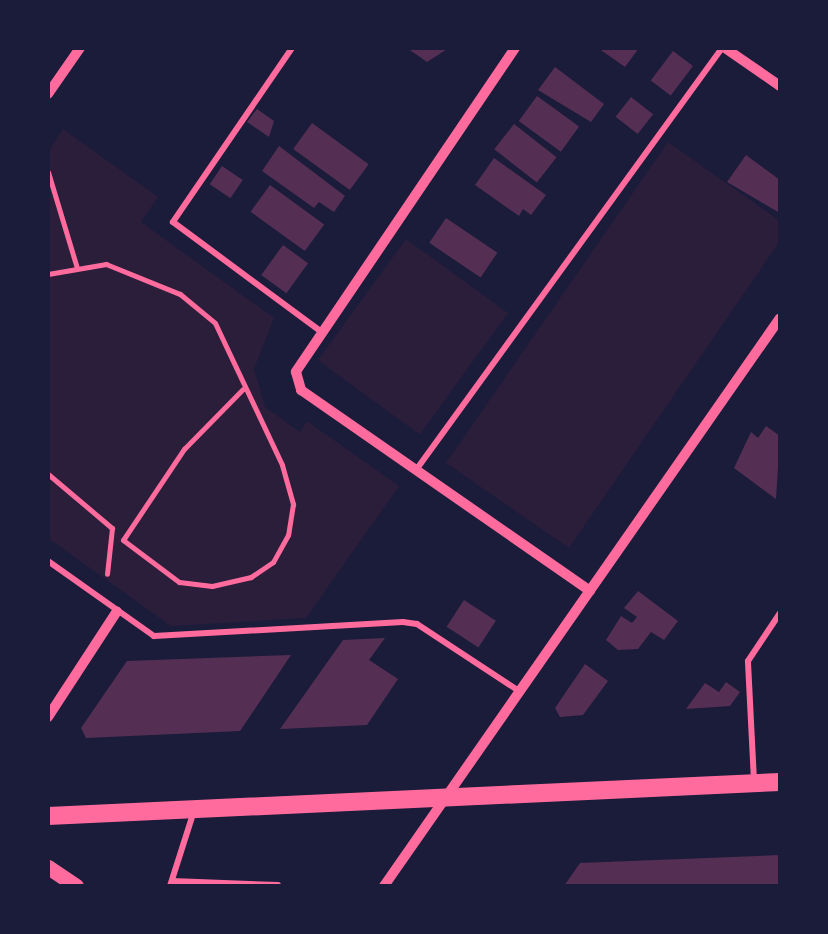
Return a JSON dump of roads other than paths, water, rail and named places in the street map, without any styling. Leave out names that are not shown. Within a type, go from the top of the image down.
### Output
[{"type":"main road","points":[[48,816],[780,782]]},
{"type":"main road","points":[[48,867],[76,886]]},
{"type":"street","points":[[48,94],[80,48]]},
{"type":"street","points":[[515,48],[320,330],[296,372],[301,390],[590,591]]},
{"type":"street","points":[[723,48],[780,86]]},
{"type":"street","points":[[384,886],[780,318]]},
{"type":"street","points":[[48,717],[117,611]]},
{"type":"lane","points":[[292,48],[173,222],[320,330]]},
{"type":"lane","points":[[416,470],[723,48]]},
{"type":"lane","points":[[48,561],[154,636],[417,624],[520,692]]},
{"type":"lane","points":[[754,783],[748,661],[780,613]]},
{"type":"lane","points":[[195,809],[171,884],[279,886]]}]
